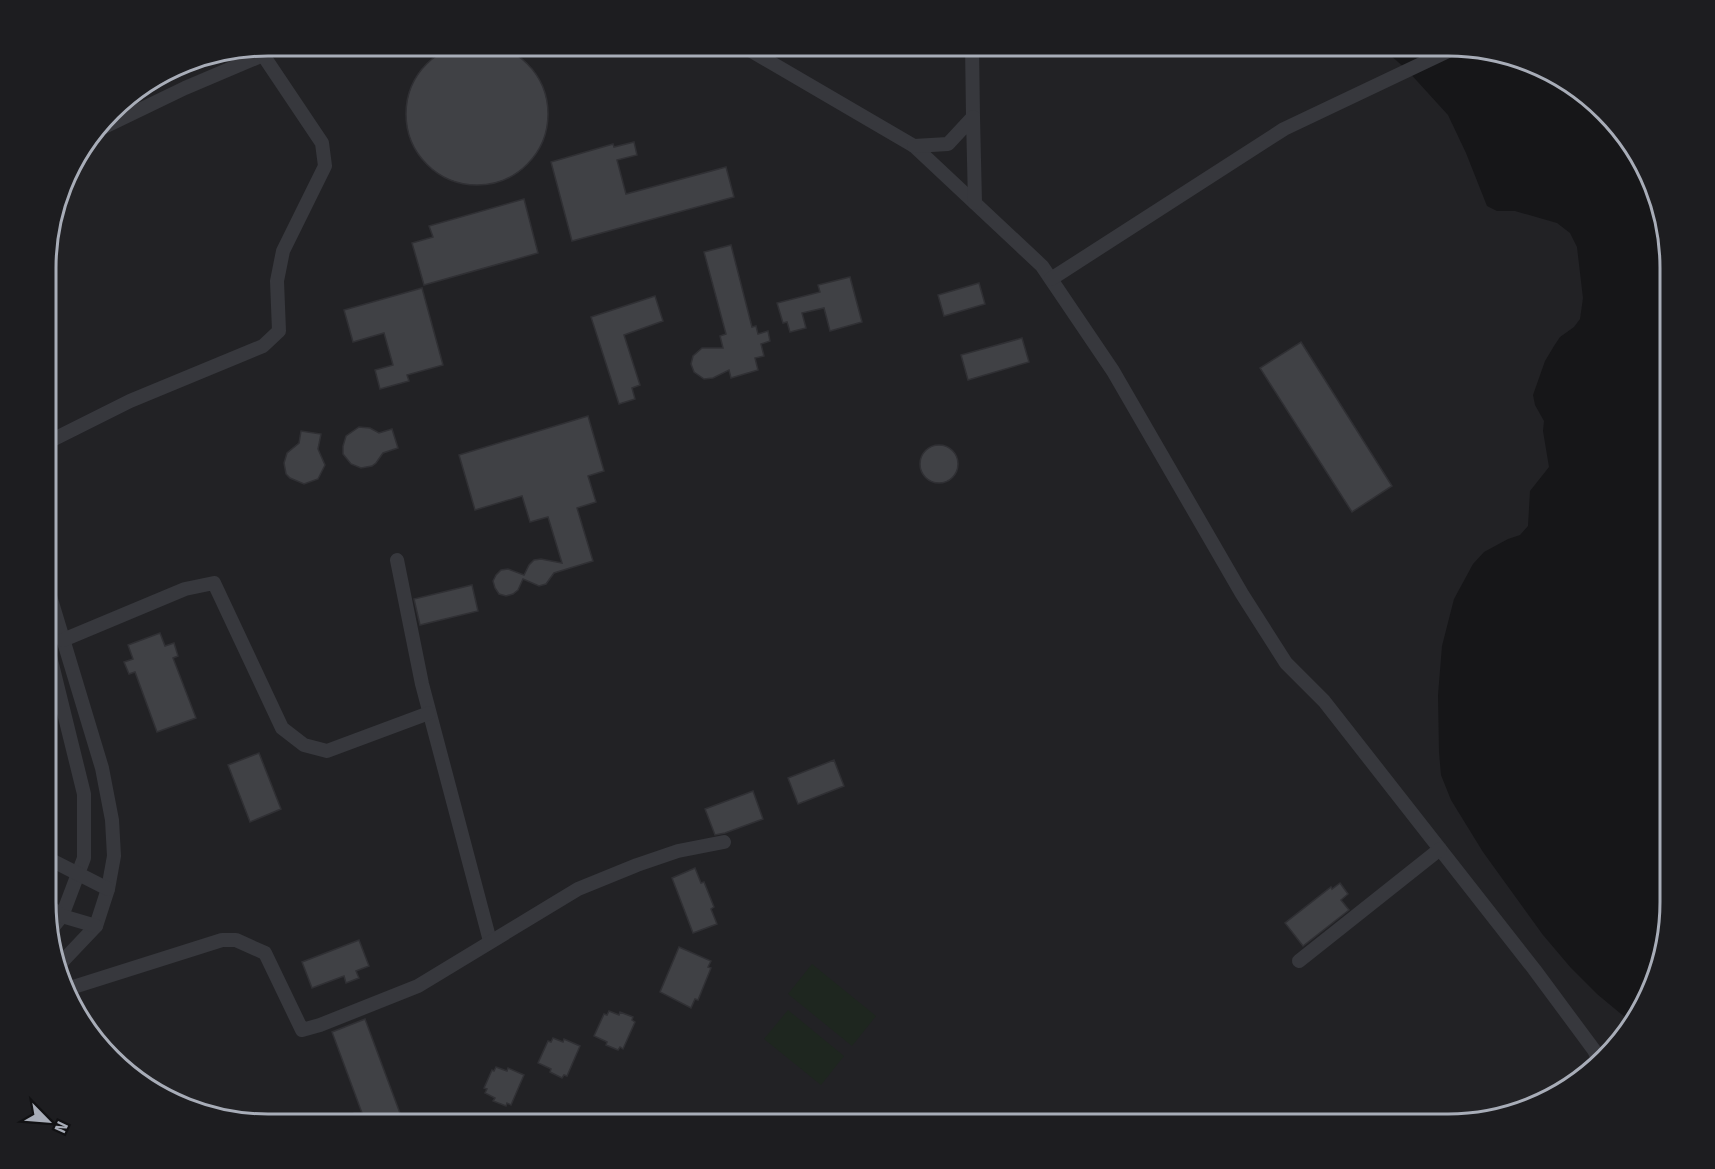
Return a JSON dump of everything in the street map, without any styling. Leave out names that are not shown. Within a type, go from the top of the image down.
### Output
[{"type":"street","points":[[112,123],[185,87],[261,56]]},
{"type":"street","points":[[56,438],[130,401],[262,346],[279,331],[277,281],[283,251],[325,166],[322,143],[264,56]]},
{"type":"street","points":[[760,56],[914,146],[1042,266],[1113,371],[1242,594],[1286,663],[1324,701],[1534,969],[1596,1054]]},
{"type":"street","points":[[972,56],[975,203]]},
{"type":"street","points":[[1051,279],[1284,129],[1438,56]]},
{"type":"street","points":[[914,146],[948,144],[973,117]]},
{"type":"street","points":[[397,560],[429,713],[490,941]]},
{"type":"street","points":[[63,640],[185,589],[214,583],[282,728],[304,745],[327,751],[429,713]]},
{"type":"street","points":[[56,616],[102,768],[112,820],[114,856],[108,889],[96,926],[64,960]]},
{"type":"street","points":[[56,680],[84,794],[84,858],[62,916],[56,923]]},
{"type":"street","points":[[74,987],[222,940],[236,940],[265,953],[302,1030],[417,986],[587,885],[678,851],[724,842]]},
{"type":"street","points":[[1299,961],[1440,849]]},
{"type":"street","points":[[56,863],[108,889]]},
{"type":"street","points":[[56,912],[62,916],[96,926]]},
{"type":"shaded area","points":[[1391,56],[1448,115],[1487,206],[1497,211],[1515,211],[1557,223],[1570,233],[1577,247],[1583,298],[1580,319],[1574,327],[1560,337],[1554,346],[1545,361],[1533,395],[1535,405],[1544,421],[1543,431],[1549,467],[1530,491],[1528,526],[1520,535],[1484,552],[1473,564],[1454,599],[1442,646],[1438,695],[1439,752],[1441,775],[1451,800],[1483,852],[1543,935],[1597,994],[1625,1017],[1598,1052],[1577,1070],[1541,1092],[1516,1102],[1476,1112],[1448,1114],[253,1113],[212,1106],[161,1085],[138,1070],[117,1052],[99,1031],[72,983],[57,930],[56,253],[63,212],[84,161],[99,138],[117,117],[138,99],[186,72],[239,57]]},
{"type":"shaded area","points":[[812,964],[876,1016],[852,1046],[788,994]]},
{"type":"shaded area","points":[[788,1010],[844,1056],[821,1085],[764,1039]]},
{"type":"building","points":[[437,56],[517,56],[536,75],[547,100],[547,128],[536,153],[516,173],[491,184],[463,184],[438,173],[418,153],[407,128],[407,100],[411,87],[427,64]]},
{"type":"building","points":[[634,142],[637,155],[617,160],[626,194],[726,167],[734,197],[572,241],[551,162],[613,144],[614,147]]},
{"type":"building","points":[[524,199],[538,253],[424,285],[412,243],[433,237],[429,226]]},
{"type":"building","points":[[731,245],[752,327],[756,326],[758,334],[768,331],[770,341],[761,344],[764,356],[755,358],[758,370],[731,378],[729,370],[713,378],[704,379],[694,372],[691,364],[693,356],[702,348],[723,348],[720,336],[726,334],[704,252]]},
{"type":"building","points":[[850,277],[862,322],[830,331],[824,308],[802,313],[806,328],[790,332],[787,322],[783,323],[777,303],[820,292],[818,285]]},
{"type":"building","points":[[979,283],[985,304],[944,316],[938,295]]},
{"type":"building","points":[[422,288],[443,365],[407,375],[409,381],[380,389],[375,370],[393,365],[384,333],[353,342],[344,310]]},
{"type":"building","points":[[655,296],[663,321],[624,335],[640,385],[632,388],[635,399],[619,404],[591,317]]},
{"type":"building","points":[[1022,338],[1029,362],[968,380],[961,355]]},
{"type":"building","points":[[1301,342],[1392,486],[1352,512],[1260,368]]},
{"type":"building","points":[[588,416],[604,471],[588,476],[596,502],[577,508],[593,561],[554,573],[546,584],[539,586],[523,579],[518,590],[513,594],[506,596],[499,594],[493,581],[501,570],[508,569],[524,575],[534,560],[562,563],[548,517],[530,522],[522,496],[475,510],[459,455]]},
{"type":"building","points":[[359,427],[370,428],[379,433],[392,429],[398,448],[383,453],[372,466],[361,468],[351,464],[343,454],[343,446],[346,436]]},
{"type":"building","points":[[301,431],[321,434],[318,449],[325,465],[318,479],[304,484],[286,474],[284,463],[287,453],[299,443]]},
{"type":"building","points":[[939,445],[952,451],[958,464],[952,477],[939,483],[926,477],[920,464],[926,451]]},
{"type":"building","points":[[472,585],[478,611],[420,625],[414,599]]},
{"type":"building","points":[[160,633],[165,646],[174,643],[178,656],[173,658],[196,718],[157,732],[135,672],[129,674],[124,662],[133,659],[128,645]]},
{"type":"building","points":[[259,753],[281,809],[250,822],[228,765]]},
{"type":"building","points":[[834,760],[844,786],[798,804],[788,778]]},
{"type":"building","points":[[753,791],[763,819],[715,835],[705,809]]},
{"type":"building","points":[[695,868],[701,883],[704,882],[714,907],[711,909],[717,924],[693,933],[672,878]]},
{"type":"building","points":[[1340,883],[1348,894],[1341,900],[1349,910],[1303,946],[1285,923],[1331,887],[1332,889]]},
{"type":"building","points":[[359,940],[369,966],[356,971],[359,978],[346,983],[344,976],[312,988],[302,962]]},
{"type":"building","points":[[679,947],[711,961],[708,967],[711,968],[698,1000],[695,999],[691,1008],[660,992]]},
{"type":"building","points":[[609,1011],[633,1017],[632,1020],[635,1022],[623,1049],[620,1047],[618,1050],[606,1045],[607,1042],[594,1036],[604,1014],[607,1015]]},
{"type":"building","points":[[365,1019],[400,1113],[354,1113],[362,1113],[332,1032]]},
{"type":"building","points":[[553,1038],[563,1042],[564,1039],[580,1046],[567,1076],[564,1075],[562,1078],[550,1072],[551,1069],[538,1063],[548,1041],[551,1042]]},
{"type":"building","points":[[496,1067],[507,1071],[508,1068],[524,1075],[511,1105],[507,1103],[506,1106],[493,1101],[495,1098],[485,1093],[487,1089],[484,1088],[492,1070],[494,1071]]}]
